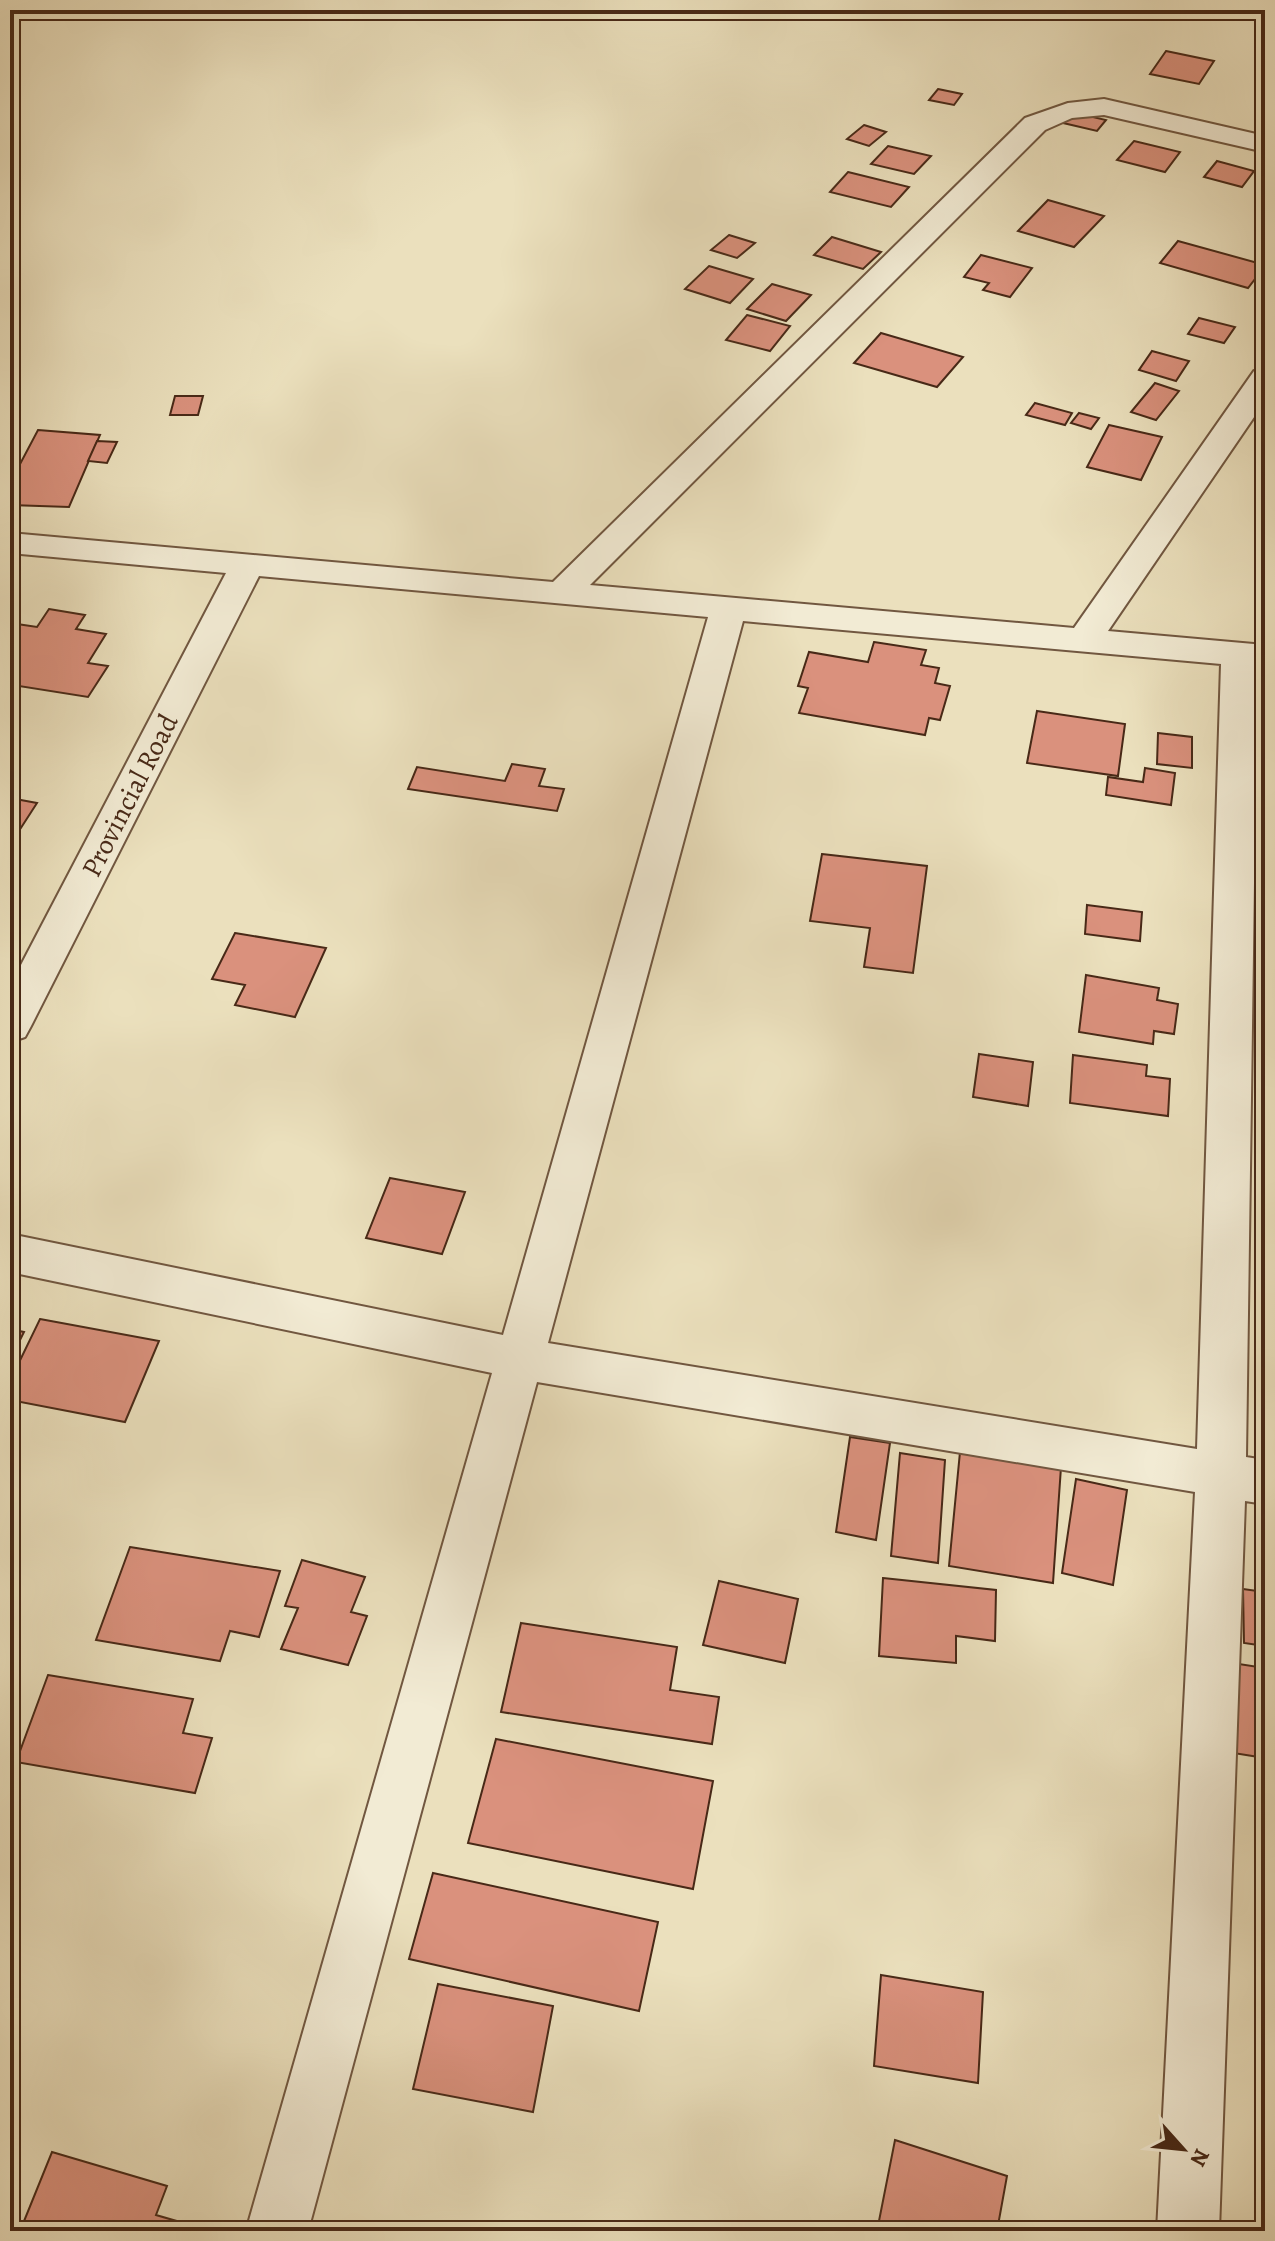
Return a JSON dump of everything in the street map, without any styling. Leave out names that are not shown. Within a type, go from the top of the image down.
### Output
[{"type":"street","points":[[563,592],[1035,124],[1058,111],[1104,107],[1265,144]]},
{"type":"street","points":[[1084,640],[1265,378]]},
{"type":"street","points":[[10,543],[1252,655],[1243,1479],[1188,2231]]},
{"type":"street","name":"Provincial Road","points":[[10,1026],[248,564]]},
{"type":"street","points":[[277,2231],[729,607]]},
{"type":"street","points":[[10,1253],[521,1359],[1243,1479]]},
{"type":"building","points":[[1166,51],[1214,61],[1199,84],[1150,74]]},
{"type":"building","points":[[938,89],[962,94],[954,105],[929,100]]},
{"type":"building","points":[[1067,111],[1106,120],[1097,131],[1059,122]]},
{"type":"building","points":[[864,125],[886,132],[869,146],[847,139]]},
{"type":"building","points":[[1134,141],[1180,152],[1165,172],[1117,160]]},
{"type":"building","points":[[888,146],[931,156],[914,174],[871,164]]},
{"type":"building","points":[[1217,161],[1254,171],[1242,187],[1204,177]]},
{"type":"building","points":[[848,172],[909,187],[891,207],[830,192]]},
{"type":"building","points":[[1048,200],[1104,216],[1074,247],[1018,231]]},
{"type":"building","points":[[729,235],[755,243],[737,258],[711,250]]},
{"type":"building","points":[[832,237],[881,252],[863,269],[814,255]]},
{"type":"building","points":[[1178,241],[1265,266],[1248,288],[1160,263]]},
{"type":"building","points":[[981,255],[1032,268],[1010,297],[983,290],[989,283],[964,277]]},
{"type":"building","points":[[709,266],[753,279],[730,303],[685,289]]},
{"type":"building","points":[[772,284],[811,295],[786,321],[747,309]]},
{"type":"building","points":[[747,315],[790,326],[770,351],[726,340]]},
{"type":"building","points":[[1199,318],[1235,327],[1224,343],[1188,334]]},
{"type":"building","points":[[881,333],[963,357],[937,387],[854,363]]},
{"type":"building","points":[[1152,351],[1189,361],[1176,381],[1139,370]]},
{"type":"building","points":[[1155,383],[1179,391],[1156,420],[1131,412]]},
{"type":"building","points":[[175,396],[203,396],[198,415],[170,415]]},
{"type":"building","points":[[1035,403],[1072,413],[1065,425],[1026,415]]},
{"type":"building","points":[[1079,413],[1099,418],[1091,429],[1071,423]]},
{"type":"building","points":[[1109,425],[1162,437],[1141,480],[1087,467]]},
{"type":"building","points":[[38,430],[100,435],[69,507],[10,505],[10,483]]},
{"type":"building","points":[[97,441],[117,442],[107,463],[88,461]]},
{"type":"building","points":[[49,609],[85,615],[76,629],[106,634],[88,663],[108,666],[88,697],[13,685],[10,689],[10,623],[37,627]]},
{"type":"building","points":[[874,642],[926,650],[921,665],[939,668],[935,683],[950,686],[940,720],[929,718],[925,735],[799,713],[808,688],[798,686],[809,652],[868,662]]},
{"type":"building","points":[[1037,711],[1125,724],[1118,776],[1027,763]]},
{"type":"building","points":[[1158,733],[1192,737],[1192,768],[1157,764]]},
{"type":"building","points":[[512,764],[545,769],[539,786],[564,789],[557,811],[408,789],[417,767],[505,781]]},
{"type":"building","points":[[1145,768],[1175,773],[1171,805],[1106,795],[1108,777],[1143,782]]},
{"type":"building","points":[[10,798],[37,803],[17,834],[10,833]]},
{"type":"building","points":[[822,854],[927,866],[913,973],[864,967],[870,928],[810,921]]},
{"type":"building","points":[[1087,905],[1142,912],[1140,941],[1085,934]]},
{"type":"building","points":[[235,933],[326,948],[295,1017],[235,1005],[245,985],[212,979]]},
{"type":"building","points":[[1086,975],[1159,988],[1157,1000],[1178,1004],[1174,1034],[1154,1031],[1153,1044],[1079,1032]]},
{"type":"building","points":[[979,1054],[1033,1062],[1028,1106],[973,1097]]},
{"type":"building","points":[[1073,1055],[1147,1065],[1146,1076],[1170,1079],[1168,1116],[1070,1103]]},
{"type":"building","points":[[390,1178],[465,1192],[442,1254],[366,1238]]},
{"type":"building","points":[[40,1319],[159,1341],[125,1422],[10,1400],[10,1381]]},
{"type":"building","points":[[10,1329],[24,1332],[10,1360]]},
{"type":"building","points":[[850,1437],[890,1443],[876,1540],[836,1532]]},
{"type":"building","points":[[960,1452],[1061,1467],[1053,1583],[949,1566]]},
{"type":"building","points":[[900,1453],[945,1460],[938,1563],[891,1556]]},
{"type":"building","points":[[1076,1479],[1127,1490],[1113,1585],[1062,1573]]},
{"type":"building","points":[[130,1547],[280,1571],[259,1637],[230,1631],[220,1661],[96,1640]]},
{"type":"building","points":[[302,1560],[365,1577],[351,1612],[367,1616],[348,1665],[281,1649],[298,1608],[285,1606]]},
{"type":"building","points":[[883,1578],[996,1590],[995,1641],[956,1636],[956,1663],[879,1656]]},
{"type":"building","points":[[719,1581],[798,1599],[785,1663],[703,1645]]},
{"type":"building","points":[[1243,1589],[1265,1592],[1265,1646],[1244,1643]]},
{"type":"building","points":[[521,1623],[677,1647],[670,1690],[719,1697],[712,1744],[501,1712]]},
{"type":"building","points":[[1226,1662],[1265,1668],[1265,1758],[1227,1752]]},
{"type":"building","points":[[48,1675],[193,1699],[183,1733],[212,1738],[195,1793],[16,1762]]},
{"type":"building","points":[[496,1739],[713,1781],[693,1889],[468,1843]]},
{"type":"building","points":[[433,1873],[658,1922],[639,2011],[409,1959]]},
{"type":"building","points":[[881,1975],[983,1992],[978,2083],[874,2066]]},
{"type":"building","points":[[438,1984],[553,2006],[533,2112],[413,2089]]},
{"type":"building","points":[[895,2140],[1007,2176],[997,2231],[877,2231]]},
{"type":"building","points":[[52,2152],[167,2186],[156,2215],[187,2224],[184,2231],[20,2231]]}]
